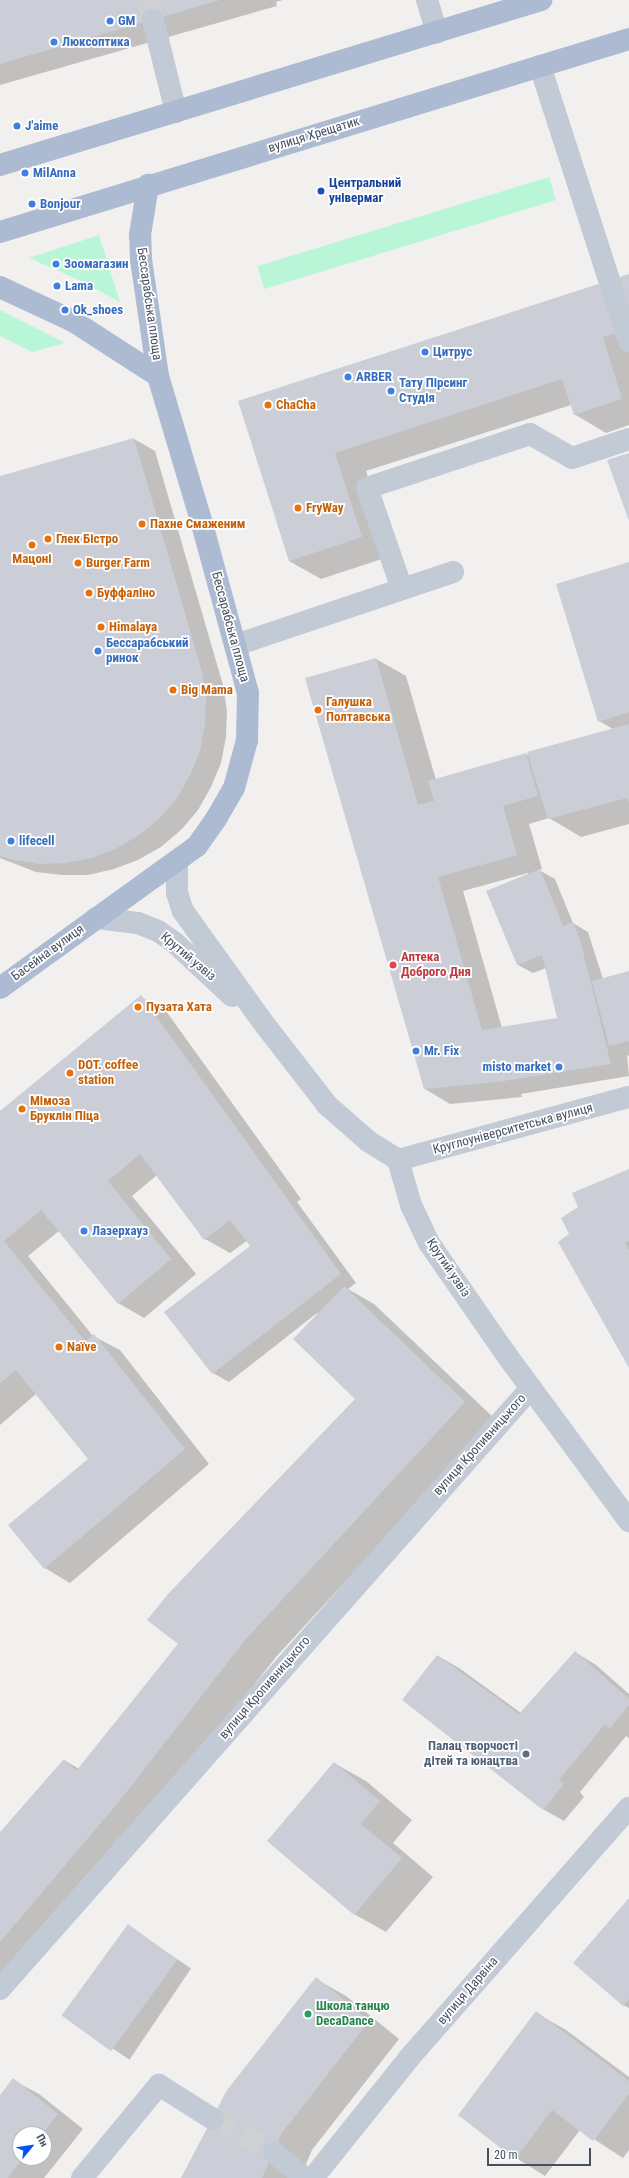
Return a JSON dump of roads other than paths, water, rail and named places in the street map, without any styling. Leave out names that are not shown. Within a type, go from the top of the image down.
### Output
[{"type":"main road","points":[[0,165],[541,0]]},
{"type":"main road","name":"вулиця Хрещатик","points":[[0,232],[148,185],[629,39]]},
{"type":"main road","name":"Бессарабська площа","points":[[96,918],[177,862],[197,846],[216,819],[235,781],[246,740],[248,693],[236,645],[158,376],[141,259],[140,235],[148,185]]},
{"type":"main road","name":"Бессарабська площа","points":[[0,286],[73,321],[158,376]]},
{"type":"main road","name":"Басейна вулиця","points":[[0,988],[96,918]]},
{"type":"street","points":[[427,0],[437,32]]},
{"type":"street","points":[[153,20],[176,112]]},
{"type":"street","points":[[540,66],[629,341]]},
{"type":"street","points":[[402,589],[367,488],[530,434],[572,458],[629,439]]},
{"type":"street","points":[[236,645],[453,572]]},
{"type":"street","name":"Крутий узвіз","points":[[177,862],[177,893],[184,911],[265,1025],[327,1105],[368,1141],[398,1160],[411,1205],[429,1243],[531,1388],[629,1520]]},
{"type":"street","name":"Крутий узвіз","points":[[96,918],[138,923],[158,931],[174,943],[265,1025]]},
{"type":"street","name":"Круглоуніверситетська вулиця","points":[[398,1160],[629,1096]]},
{"type":"street","name":"вулиця Кропивницького","points":[[0,1989],[531,1388]]},
{"type":"street","name":"вулиця Дарвіна","points":[[313,2178],[409,2058],[629,1808]]},
{"type":"street","points":[[82,2178],[159,2085],[213,2119]]},
{"type":"street","points":[[274,2153],[305,2178]]},
{"type":"tunnel","points":[[147,0],[153,20]]},
{"type":"tunnel","points":[[213,2119],[274,2153]]},
{"type":"place","name":"GM","points":[[110,21]]},
{"type":"place","name":"Люксоптика","points":[[54,42]]},
{"type":"place","name":"J'aime","points":[[17,126]]},
{"type":"place","name":"MilAnna","points":[[25,173]]},
{"type":"place","name":"Центральний універмаг","points":[[321,191]]},
{"type":"place","name":"Bonjour","points":[[32,204]]},
{"type":"place","name":"Зоомагазин","points":[[56,264]]},
{"type":"place","name":"Lama","points":[[57,286]]},
{"type":"place","name":"Ok_shoes","points":[[65,310]]},
{"type":"place","name":"Цитрус","points":[[425,352]]},
{"type":"place","name":"ARBER","points":[[348,377]]},
{"type":"place","name":"Тату Пірсинг Студія","points":[[391,391]]},
{"type":"place","name":"ChaCha","points":[[268,405]]},
{"type":"place","name":"FryWay","points":[[298,508]]},
{"type":"place","name":"Пахне Смаженим","points":[[142,524]]},
{"type":"place","name":"Глек Бістро","points":[[48,539]]},
{"type":"place","name":"Мацоні","points":[[32,545]]},
{"type":"place","name":"Burger Farm","points":[[78,563]]},
{"type":"place","name":"Буффаліно","points":[[89,593]]},
{"type":"place","name":"Himalaya","points":[[101,627]]},
{"type":"place","name":"Бессарабський ринок","points":[[98,651]]},
{"type":"place","name":"Big Mama","points":[[173,690]]},
{"type":"place","name":"Галушка Полтавська","points":[[318,710]]},
{"type":"place","name":"lifecell","points":[[11,841]]},
{"type":"place","name":"Аптека Доброго Дня","points":[[393,965]]},
{"type":"place","name":"Пузата Хата","points":[[138,1007]]},
{"type":"place","name":"Mr. Fix","points":[[416,1051]]},
{"type":"place","name":"misto market","points":[[559,1067]]},
{"type":"place","name":"DOT. coffee station","points":[[70,1073]]},
{"type":"place","name":"Мімоза Бруклін Піца","points":[[22,1109]]},
{"type":"place","name":"Лазерхауз","points":[[84,1231]]},
{"type":"place","name":"Naïve","points":[[59,1347]]},
{"type":"place","name":"Палац творчості дітей та юнацтва","points":[[526,1754]]},
{"type":"place","name":"Школа танцю DecaDance","points":[[308,2014]]}]
